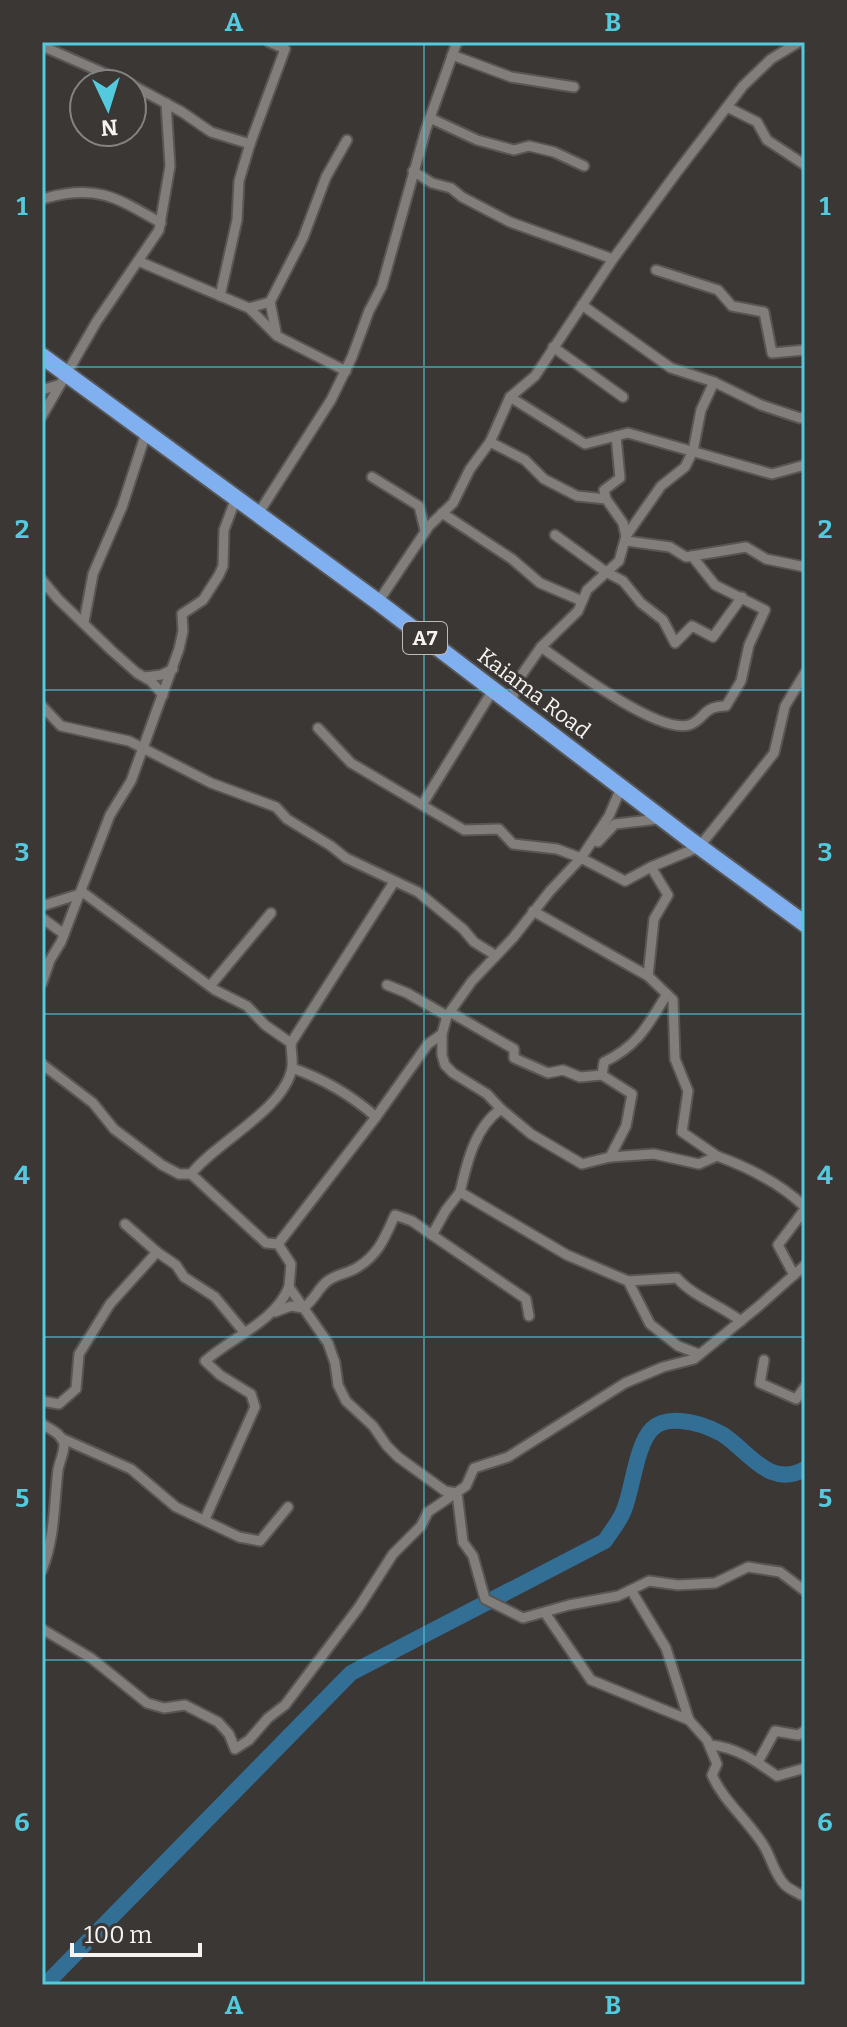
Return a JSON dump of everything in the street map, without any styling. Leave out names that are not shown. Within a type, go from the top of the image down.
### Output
[{"type":"highway","name":"Kaiama Road","points":[[42,356],[62,379],[146,433],[378,602],[805,924]]},
{"type":"street","points":[[220,296],[237,220],[239,181],[285,49],[269,42]]},
{"type":"street","points":[[258,514],[331,400],[382,286],[413,171],[457,42]]},
{"type":"street","points":[[378,602],[425,530],[453,503],[470,469],[490,442],[510,397],[535,376],[613,259],[727,107],[771,59],[799,42]]},
{"type":"street","points":[[42,46],[92,68]]},
{"type":"street","points":[[452,55],[511,77],[574,87]]},
{"type":"street","points":[[148,94],[211,132],[250,144]]},
{"type":"street","points":[[42,416],[62,379],[159,230],[170,166],[166,103]]},
{"type":"street","points":[[727,107],[757,122],[767,140],[805,165]]},
{"type":"street","points":[[430,118],[488,143],[514,150],[529,146],[554,152],[584,166]]},
{"type":"street","points":[[277,336],[270,302],[303,238],[326,177],[347,140]]},
{"type":"street","points":[[413,171],[432,183],[451,188],[510,222],[613,259]]},
{"type":"street","points":[[46,198],[71,191],[112,197],[161,223]]},
{"type":"street","points":[[138,261],[249,308],[277,336],[346,371]]},
{"type":"street","points":[[656,270],[718,290],[732,306],[764,312],[772,353],[805,350]]},
{"type":"street","points":[[249,308],[270,302]]},
{"type":"street","points":[[582,305],[671,368],[714,382],[761,405],[805,417]]},
{"type":"street","points":[[553,347],[623,397]]},
{"type":"street","points":[[42,390],[62,379]]},
{"type":"street","points":[[511,704],[518,680],[541,647],[578,611],[587,590],[619,561],[626,536],[661,486],[685,467],[693,451],[701,410],[714,382]]},
{"type":"street","points":[[510,397],[585,444],[628,433],[772,474],[805,465]]},
{"type":"street","points":[[84,622],[93,574],[122,507],[146,433]]},
{"type":"street","points":[[616,436],[620,478],[604,490],[606,499],[623,523],[627,541],[670,547],[686,557],[746,547],[766,559],[805,567]]},
{"type":"street","points":[[490,442],[525,460],[544,479],[577,496],[606,499]]},
{"type":"street","points":[[372,477],[419,506],[425,530]]},
{"type":"street","points":[[42,983],[110,815],[126,790],[173,669],[182,640],[182,614],[203,600],[223,566],[224,530],[236,498]]},
{"type":"street","points":[[442,513],[512,559],[540,583],[582,601]]},
{"type":"street","points":[[555,535],[623,581],[641,603],[663,620],[675,643],[692,626],[713,637],[742,597]]},
{"type":"street","points":[[541,647],[606,692],[666,725],[690,725],[713,706],[726,706],[741,681],[749,645],[765,610],[715,585],[692,556]]},
{"type":"street","points":[[42,580],[130,668],[145,677],[163,695]]},
{"type":"street","points":[[145,677],[161,675],[173,669]]},
{"type":"street","points":[[318,728],[351,763],[464,830],[499,829],[513,844],[557,849],[625,881],[699,847],[774,753],[785,706],[804,675]]},
{"type":"street","points":[[422,805],[493,690]]},
{"type":"street","points":[[42,706],[61,726],[119,738],[180,765],[211,783],[276,807],[287,819],[346,858],[418,892],[474,942],[495,955]]},
{"type":"street","points":[[581,858],[609,816],[621,788]]},
{"type":"street","points":[[662,819],[615,824],[581,858],[472,981],[449,1014],[442,1034],[442,1055],[445,1065],[453,1073],[487,1094],[542,1141],[582,1164],[610,1157],[654,1154],[699,1164],[717,1156]]},
{"type":"street","points":[[648,976],[654,919],[668,895],[651,867]]},
{"type":"street","points":[[191,1174],[263,1110],[284,1086],[292,1068],[291,1043],[394,882]]},
{"type":"street","points":[[42,906],[80,892]]},
{"type":"street","points":[[80,892],[210,986],[247,1006],[265,1025],[291,1043]]},
{"type":"street","points":[[533,911],[648,976],[673,1000],[675,1059],[688,1091],[682,1132],[717,1156],[745,1166],[790,1193],[805,1208],[778,1245],[794,1275]]},
{"type":"street","points":[[210,986],[271,913]]},
{"type":"street","points":[[42,918],[64,934]]},
{"type":"street","points":[[387,985],[514,1049],[514,1058],[548,1073],[563,1070],[580,1077],[602,1075],[632,1094],[626,1126],[610,1157]]},
{"type":"street","points":[[602,1075],[604,1062],[620,1055],[639,1040],[667,994]]},
{"type":"street","points":[[278,1244],[428,1044],[442,1034]]},
{"type":"street","points":[[42,1064],[93,1103],[114,1129],[162,1165],[179,1174],[191,1174],[266,1243],[278,1244]]},
{"type":"street","points":[[292,1068],[316,1076],[353,1097],[376,1117]]},
{"type":"street","points":[[432,1235],[460,1192],[475,1144],[489,1118],[501,1109]]},
{"type":"street","points":[[460,1192],[567,1255],[628,1281],[677,1278],[690,1292],[716,1303],[741,1321]]},
{"type":"street","points":[[205,1519],[255,1407],[251,1394],[220,1375],[205,1361],[272,1313],[291,1306],[303,1308],[315,1300],[321,1286],[330,1279],[357,1268],[379,1250],[395,1215],[412,1221],[526,1299],[529,1316]]},
{"type":"street","points":[[125,1224],[176,1265],[184,1277],[215,1297],[244,1332]]},
{"type":"street","points":[[272,1313],[289,1287],[291,1264],[278,1244]]},
{"type":"street","points":[[42,1401],[59,1404],[76,1389],[79,1354],[110,1304],[157,1252]]},
{"type":"street","points":[[42,1629],[91,1658],[147,1703],[164,1708],[185,1705],[218,1722],[229,1734],[235,1749],[249,1740],[293,1695],[359,1607],[393,1554],[421,1526],[428,1512],[466,1486],[474,1468],[508,1457],[625,1383],[663,1367],[694,1359],[805,1265]]},
{"type":"street","points":[[628,1281],[650,1324],[678,1346],[699,1354]]},
{"type":"street","points":[[289,1287],[328,1343],[339,1389],[346,1401],[373,1426],[398,1457],[445,1491],[457,1493]]},
{"type":"street","points":[[764,1360],[760,1383],[796,1399],[805,1387]]},
{"type":"street","points":[[42,1424],[61,1438],[131,1469],[176,1507],[239,1537],[260,1541],[288,1507]]},
{"type":"street","points":[[42,1570],[48,1556],[55,1512],[64,1446],[61,1438]]},
{"type":"street","points":[[457,1493],[463,1542],[473,1556],[485,1599],[523,1618],[618,1596],[649,1581],[678,1585],[715,1583],[748,1567],[780,1572],[805,1591]]},
{"type":"street","points":[[631,1590],[666,1648],[689,1720],[710,1745],[717,1764],[712,1775],[720,1795],[741,1814],[766,1849],[774,1870],[786,1886],[801,1895],[805,1893]]},
{"type":"street","points":[[545,1613],[591,1680],[689,1720]]},
{"type":"street","points":[[758,1762],[775,1731],[798,1735],[805,1731]]},
{"type":"street","points":[[710,1745],[726,1746],[758,1762],[777,1776],[805,1768]]},
{"type":"waterway","points":[[45,1985],[351,1673],[605,1541],[622,1514],[642,1445],[655,1426],[673,1421],[697,1424],[722,1434],[770,1471],[792,1474],[805,1469]]}]
